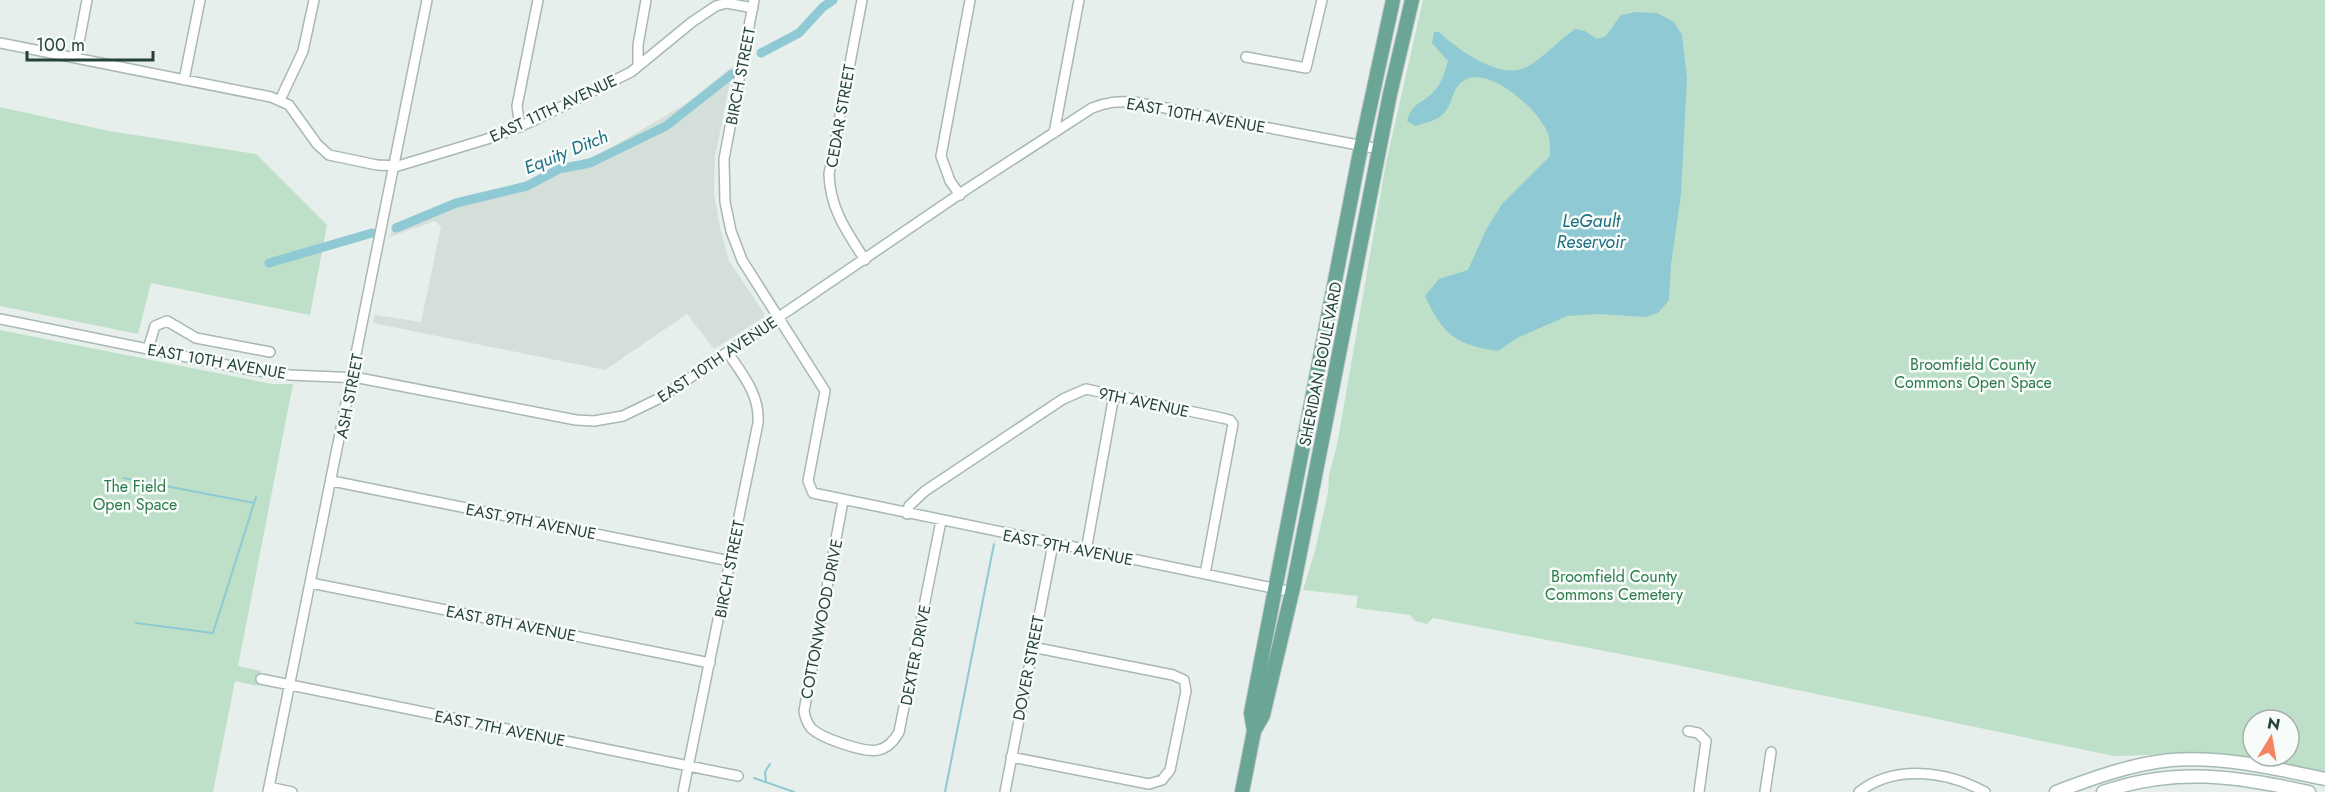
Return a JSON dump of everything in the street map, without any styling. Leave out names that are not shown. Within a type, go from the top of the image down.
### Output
[{"type":"main road","name":"SHERIDAN BOULEVARD","points":[[1254,731],[1251,713],[1361,146],[1393,0]]},
{"type":"main road","name":"SHERIDAN BOULEVARD","points":[[1242,792],[1254,731],[1263,715],[1292,592],[1379,149],[1412,0]]},
{"type":"main road","points":[[2056,792],[2117,771],[2171,760],[2227,761],[2325,778]]},
{"type":"main road","points":[[2103,792],[2150,780],[2204,775],[2246,780],[2305,792]]},
{"type":"street","points":[[76,58],[87,0]]},
{"type":"street","points":[[184,80],[200,0]]},
{"type":"street","points":[[3,44],[280,100],[303,51],[314,0]]},
{"type":"street","name":"ASH STREET","points":[[268,790],[353,377],[427,0]]},
{"type":"street","points":[[520,127],[517,106],[538,0]]},
{"type":"street","points":[[638,66],[638,45],[646,0]]},
{"type":"street","name":"CEDAR STREET","points":[[862,0],[829,174],[829,188],[834,209],[865,260]]},
{"type":"street","points":[[960,195],[950,182],[941,156],[970,0]]},
{"type":"street","points":[[1054,133],[1079,0]]},
{"type":"street","points":[[1246,57],[1306,68],[1322,0]]},
{"type":"street","name":"EAST 11TH AVENUE","points":[[280,100],[293,110],[317,144],[329,155],[377,165],[395,166],[422,160],[520,127],[638,66],[710,9],[727,3],[753,4]]},
{"type":"street","name":"BIRCH STREET","points":[[753,4],[724,159],[724,192],[728,219],[739,254],[825,391],[808,484],[810,489],[817,496],[843,501]]},
{"type":"street","name":"EAST 10TH AVENUE","points":[[0,319],[272,373],[353,377],[568,419],[594,421],[623,416],[647,406],[1092,108],[1118,101],[1379,149]]},
{"type":"street","points":[[148,349],[155,326],[167,321],[196,338],[270,352]]},
{"type":"street","name":"BIRCH STREET","points":[[683,792],[759,415],[754,393],[728,352]]},
{"type":"street","name":"9TH AVENUE","points":[[907,514],[909,506],[925,491],[1064,399],[1086,389],[1222,418],[1230,420],[1233,424],[1205,574]]},
{"type":"street","points":[[1086,551],[1114,395]]},
{"type":"street","name":"EAST 9TH AVENUE","points":[[332,481],[730,561]]},
{"type":"street","name":"EAST 9TH AVENUE","points":[[843,501],[1292,592]]},
{"type":"street","name":"COTTONWOOD DRIVE","points":[[843,501],[804,711],[810,727],[820,735],[850,745]]},
{"type":"street","name":"DEXTER DRIVE","points":[[850,745],[878,750],[894,740],[899,732],[941,521]]},
{"type":"street","name":"DOVER STREET","points":[[1005,792],[1053,544]]},
{"type":"street","name":"EAST 8TH AVENUE","points":[[311,583],[710,663]]},
{"type":"street","points":[[1011,757],[1149,783],[1162,780],[1170,770],[1186,691],[1184,680],[1173,675],[1032,647]]},
{"type":"street","name":"EAST 7TH AVENUE","points":[[261,679],[738,776]]},
{"type":"street","points":[[1688,731],[1698,733],[1706,741],[1699,792]]},
{"type":"street","points":[[1765,792],[1771,752]]},
{"type":"street","points":[[1880,767],[1883,778]]},
{"type":"street","points":[[1859,792],[1883,778],[1914,773],[1965,782],[1985,792]]},
{"type":"street","points":[[2305,792],[2306,775]]},
{"type":"street","points":[[268,790],[292,792]]},
{"type":"shaded area","points":[[733,66],[715,157],[714,193],[729,261],[764,313],[764,317],[714,349],[687,314],[605,370],[373,323],[375,315],[421,322],[441,227],[435,221],[390,237],[393,224],[463,200],[527,183],[553,168],[597,156],[687,103]]},
{"type":"green space","name":"Broomfield County Commons Open Space","points":[[1423,0],[2325,0],[2325,772],[2301,768],[2301,708],[2241,708],[2241,757],[2219,753],[2114,756],[1672,664],[1433,618],[1427,624],[1415,621],[1410,615],[1356,608],[1358,596],[1303,590],[1315,551],[1337,445],[1386,163]]},
{"type":"green space","points":[[0,107],[109,131],[256,154],[327,225],[310,315],[151,283],[138,334],[0,306]]},
{"type":"green space","name":"The Field Open Space","points":[[0,330],[272,384],[293,384],[238,666],[261,671],[259,686],[235,681],[213,792],[0,792]]},
{"type":"water","name":"LeGault Reservoir","points":[[1636,12],[1657,13],[1674,22],[1682,35],[1687,78],[1681,194],[1671,264],[1669,300],[1659,312],[1647,317],[1597,314],[1567,316],[1517,338],[1498,351],[1461,341],[1445,329],[1425,296],[1439,279],[1468,270],[1486,230],[1502,204],[1550,156],[1550,142],[1545,127],[1537,116],[1514,93],[1500,84],[1474,77],[1459,84],[1447,109],[1438,118],[1415,126],[1407,121],[1413,108],[1436,89],[1447,66],[1448,61],[1432,43],[1434,32],[1439,32],[1480,62],[1505,70],[1517,70],[1533,63],[1575,29],[1585,31],[1597,39],[1606,36],[1621,15]]},
{"type":"waterway","name":"Equity Ditch","points":[[761,53],[799,33],[823,7],[833,0]]},
{"type":"waterway","name":"Equity Ditch","points":[[396,228],[456,203],[527,186],[559,169],[590,163],[666,126],[732,74]]},
{"type":"waterway","name":"Equity Ditch","points":[[269,263],[372,233]]},
{"type":"waterway","points":[[124,478],[254,503]]},
{"type":"waterway","points":[[136,623],[213,633],[256,497]]},
{"type":"waterway","points":[[945,792],[994,544]]},
{"type":"waterway","points":[[766,782],[765,772],[770,764]]},
{"type":"waterway","points":[[754,778],[794,792]]},
{"type":"park label","name":"Broomfield County Commons Cemetery","points":[[1614,585]]}]
